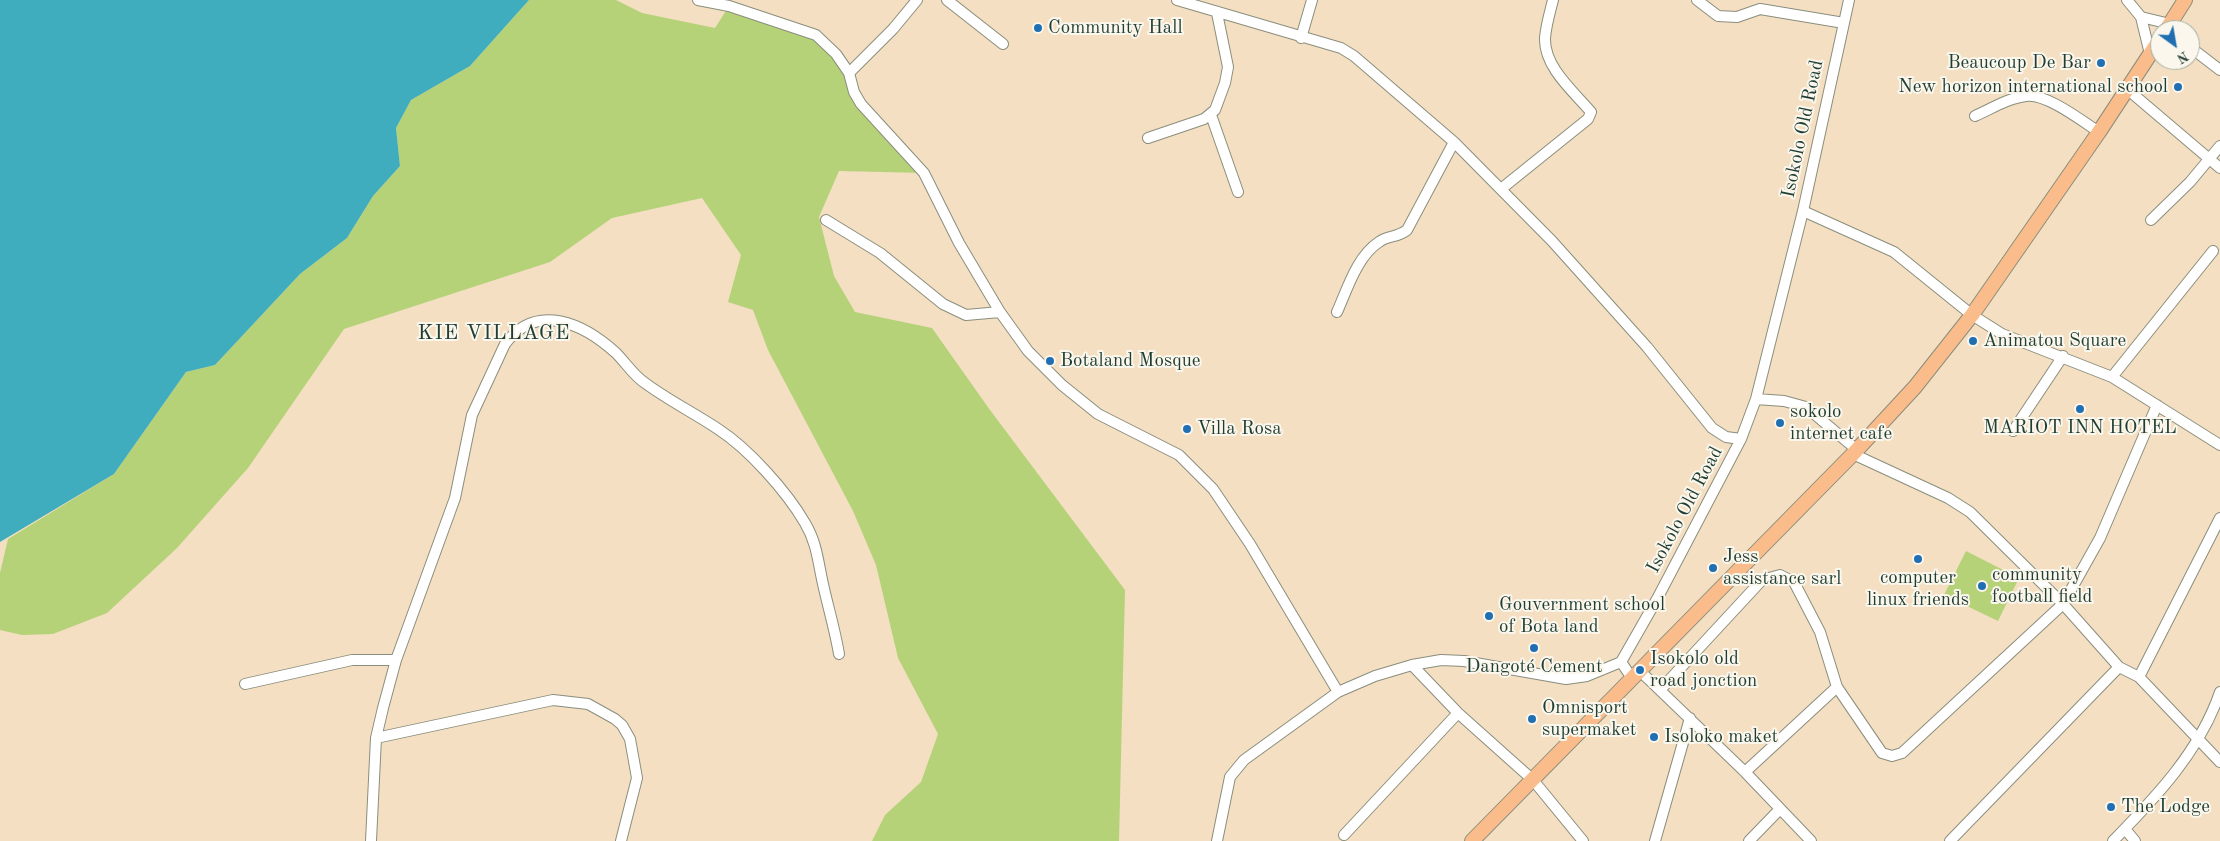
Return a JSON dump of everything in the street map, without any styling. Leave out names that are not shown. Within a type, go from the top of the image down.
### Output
[{"type":"highway","points":[[2173,20],[2186,0]]},
{"type":"highway","points":[[1472,841],[1855,452],[1915,386],[1972,315],[2099,132],[2150,54]]},
{"type":"street","points":[[698,0],[729,6],[816,34],[836,54],[849,73],[854,92],[861,104],[924,173],[958,243],[1000,312],[1028,351],[1079,399],[1109,421],[1166,446],[1179,454],[1213,489],[1250,544],[1338,692]]},
{"type":"street","points":[[849,73],[893,29],[917,0]]},
{"type":"street","points":[[947,0],[1003,44]]},
{"type":"street","points":[[1177,0],[1301,38],[1341,48],[1354,56],[1454,142],[1501,189],[1626,322],[1712,428],[1726,437],[1741,439]]},
{"type":"street","points":[[1301,38],[1312,0]]},
{"type":"street","points":[[1501,189],[1588,119],[1591,112],[1552,66],[1546,51],[1546,27],[1553,0]]},
{"type":"street","points":[[1697,0],[1718,16],[1737,17],[1760,9],[1844,23]]},
{"type":"street","name":"Isokolo Old Road","points":[[1621,662],[1658,599],[1741,439],[1756,398],[1803,210],[1849,0]]},
{"type":"street","points":[[2127,0],[2141,17],[2150,22]]},
{"type":"street","points":[[1148,138],[1211,115],[1219,103],[1228,67],[1217,13]]},
{"type":"street","points":[[2141,17],[2150,54]]},
{"type":"street","points":[[2200,55],[2220,70]]},
{"type":"street","points":[[2127,89],[2220,168]]},
{"type":"street","points":[[1975,116],[2027,95],[2044,99],[2099,132]]},
{"type":"street","points":[[1211,115],[1238,192]]},
{"type":"street","points":[[1336,312],[1366,253],[1378,242],[1398,236],[1407,230],[1454,142]]},
{"type":"street","points":[[2151,220],[2220,146]]},
{"type":"street","points":[[1803,210],[1894,252],[1972,315],[2002,334],[2063,356],[2112,377],[2220,445]]},
{"type":"street","points":[[826,220],[880,253],[943,304],[966,315],[1000,312]]},
{"type":"street","points":[[2112,377],[2212,251]]},
{"type":"street","points":[[371,841],[376,738],[396,660],[452,505],[461,472],[470,421],[490,373],[512,334],[536,320],[544,318],[571,325],[594,336],[617,354],[644,383],[720,430],[752,457],[804,521],[814,540],[839,654]]},
{"type":"street","points":[[2013,432],[2063,356]]},
{"type":"street","points":[[1756,398],[1784,401],[1806,407],[1855,452],[1948,498],[1970,512],[2064,604],[2119,667],[2139,677],[2220,762]]},
{"type":"street","points":[[1661,690],[1762,580],[1780,575],[1794,582],[1820,632],[1837,687],[1882,753],[1892,756],[1902,753],[2064,604],[2100,538],[2157,405]]},
{"type":"street","points":[[2139,677],[2220,518]]},
{"type":"street","points":[[245,684],[352,660],[396,660]]},
{"type":"street","points":[[1217,841],[1230,778],[1244,760],[1338,692],[1375,676],[1412,665],[1441,660],[1464,661],[1566,679],[1587,676],[1621,662],[1661,690],[1745,772],[1810,841]]},
{"type":"street","points":[[1412,665],[1458,713],[1533,780],[1583,841]]},
{"type":"street","points":[[1950,841],[2119,667]]},
{"type":"street","points":[[1745,772],[1837,687]]},
{"type":"street","points":[[2113,841],[2181,765],[2208,722],[2220,692]]},
{"type":"street","points":[[376,738],[554,700],[588,704],[616,718],[630,739],[637,778],[621,841]]},
{"type":"street","points":[[1344,835],[1458,713]]},
{"type":"street","points":[[1655,841],[1690,718]]},
{"type":"street","points":[[1749,841],[1780,809]]},
{"type":"street","points":[[2125,828],[2135,841]]},
{"type":"green space","points":[[529,0],[616,0],[642,13],[715,28],[729,6],[816,35],[854,86],[856,96],[924,173],[839,171],[819,217],[834,276],[855,312],[932,328],[990,410],[1125,590],[1119,841],[872,841],[885,815],[921,782],[938,734],[898,658],[876,565],[853,511],[768,350],[753,310],[728,302],[741,255],[702,198],[612,218],[550,262],[344,329],[248,468],[177,548],[107,613],[53,634],[22,635],[0,630],[0,573],[8,539],[114,474],[186,372],[215,365],[300,274],[347,238],[373,196],[400,166],[396,128],[411,100],[470,66]]},
{"type":"green space","name":"community football field","points":[[1966,551],[2019,578],[1998,621],[1944,595]]},
{"type":"water","points":[[0,0],[529,0],[470,66],[411,100],[396,128],[400,166],[373,196],[347,238],[300,274],[215,365],[186,372],[114,474],[0,542]]},
{"type":"place","name":"Community Hall","points":[[1038,28]]},
{"type":"place","name":"Beaucoup De Bar","points":[[2101,63]]},
{"type":"place","name":"New horizon international school","points":[[2178,87]]},
{"type":"place","name":"Animatou Square","points":[[1973,341]]},
{"type":"place","name":"Botaland Mosque","points":[[1050,361]]},
{"type":"place","name":"MARIOT INN HOTEL","points":[[2080,409]]},
{"type":"place","name":"sokolo internet cafe","points":[[1780,423]]},
{"type":"place","name":"Villa Rosa","points":[[1187,429]]},
{"type":"place","name":"computer linux friends","points":[[1918,559]]},
{"type":"place","name":"Jess assistance sarl","points":[[1713,568]]},
{"type":"place","name":"community football field","points":[[1982,586]]},
{"type":"place","name":"Gouvernment school of Bota land","points":[[1489,616]]},
{"type":"place","name":"Dangoté Cement","points":[[1534,648]]},
{"type":"place","name":"Isokolo old road jonction","points":[[1640,670]]},
{"type":"place","name":"Omnisport supermaket","points":[[1532,719]]},
{"type":"place","name":"Isoloko maket","points":[[1654,737]]},
{"type":"place","name":"The Lodge","points":[[2111,807]]},
{"type":"district","name":"KIE VILLAGE","points":[[494,333]]}]
